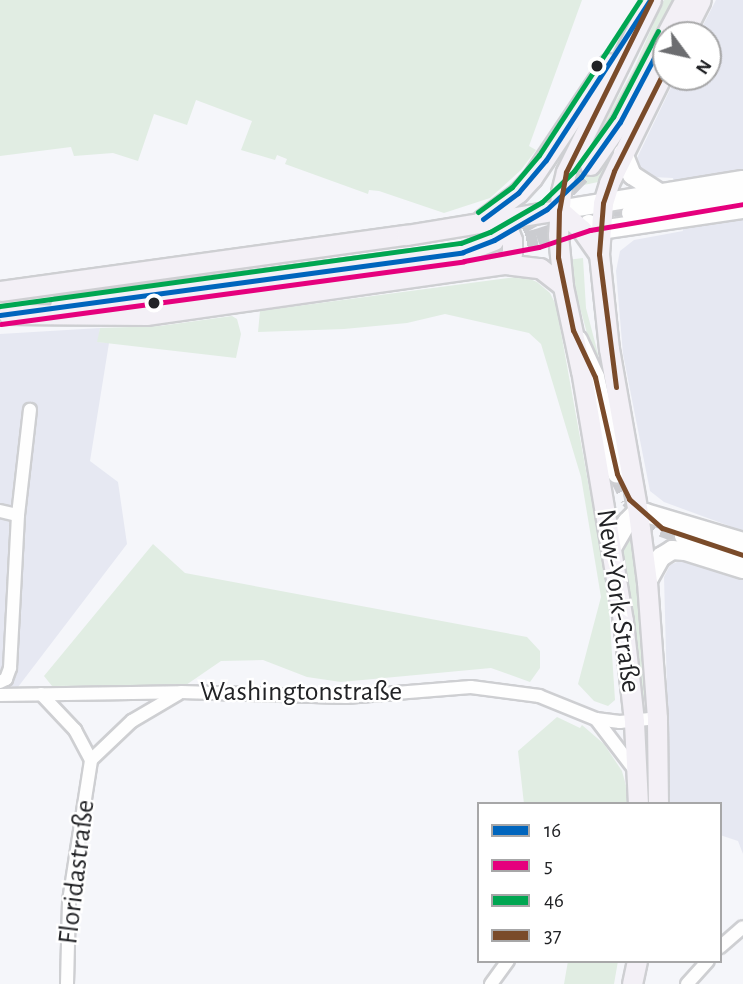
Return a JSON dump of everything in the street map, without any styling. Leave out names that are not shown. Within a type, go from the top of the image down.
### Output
[{"type":"main road","name":"New-York-Straße","points":[[638,802],[634,721],[612,548],[558,257],[573,156],[650,0]]},
{"type":"main road","points":[[471,224],[498,209],[532,178],[650,0]]},
{"type":"main road","points":[[674,21],[685,0]]},
{"type":"main road","points":[[690,21],[701,0]]},
{"type":"main road","points":[[590,165],[620,122],[652,61]]},
{"type":"main road","name":"New-York-Straße","points":[[654,91],[622,152],[603,202],[599,254],[609,349],[638,513],[647,582],[657,718],[657,802]]},
{"type":"main road","points":[[622,152],[632,176],[660,193]]},
{"type":"main road","points":[[0,290],[471,224],[564,203],[603,202],[743,180]]},
{"type":"main road","points":[[631,212],[743,195]]},
{"type":"main road","points":[[564,203],[600,230],[743,209]]},
{"type":"main road","points":[[564,203],[599,254]]},
{"type":"main road","points":[[4,314],[463,252],[499,250],[512,253],[512,240],[508,229],[497,220]]},
{"type":"main road","points":[[4,314],[146,315],[499,250],[540,268],[563,286]]},
{"type":"main road","points":[[573,330],[595,377],[617,474]]},
{"type":"main road","points":[[612,548],[622,528],[638,513],[658,514],[743,542]]},
{"type":"main road","points":[[684,536],[743,555]]},
{"type":"main road","points":[[647,582],[661,557],[672,550],[685,551],[743,569]]},
{"type":"main road","points":[[625,984],[629,963]]},
{"type":"main road","points":[[632,984],[637,963]]},
{"type":"street","points":[[0,682],[6,679],[10,668],[18,515],[30,410]]},
{"type":"street","points":[[0,511],[18,515]]},
{"type":"street","name":"Washingtonstraße","points":[[0,695],[181,692],[346,697],[471,687],[495,688],[538,696],[596,719],[634,721],[657,718]]},
{"type":"street","name":"Floridastraße","points":[[91,760],[132,721],[181,692]]},
{"type":"street","name":"Floridastraße","points":[[41,694],[75,730],[91,760],[69,901],[67,984]]},
{"type":"street","points":[[596,719],[638,776]]},
{"type":"street","points":[[722,945],[743,927]]},
{"type":"street","points":[[491,984],[507,963]]},
{"type":"street","points":[[687,984],[706,963]]},
{"type":"shaded area","points":[[0,0],[582,0],[529,146],[536,150],[521,170],[490,198],[444,213],[379,191],[369,190],[368,194],[285,164],[287,159],[277,155],[275,160],[241,150],[252,121],[196,100],[187,125],[154,114],[138,161],[113,153],[74,156],[71,147],[0,156]]},
{"type":"shaded area","points":[[664,0],[675,0],[671,21],[655,21]]},
{"type":"shaded area","points":[[716,0],[743,0],[743,531],[664,502],[650,491],[623,354],[616,271],[620,251],[634,240],[683,231],[673,178],[652,177],[642,170],[637,158],[669,91],[722,91],[722,21],[705,21]]},
{"type":"shaded area","points":[[652,27],[652,78],[603,181],[574,187],[581,164],[634,68]]},
{"type":"shaded area","points":[[493,227],[505,248],[500,259],[420,267],[498,253],[489,229],[428,244],[0,304],[0,298]]},
{"type":"shaded area","points":[[583,258],[586,308],[603,373],[600,373],[588,337],[567,260]]},
{"type":"shaded area","points":[[523,276],[537,282],[550,293],[556,305],[608,592],[615,700],[608,706],[594,701],[578,684],[601,597],[581,477],[541,344],[529,333],[445,314],[407,323],[344,329],[258,332],[260,311]]},
{"type":"shaded area","points":[[232,316],[237,319],[241,334],[236,358],[97,342],[100,328],[160,326]]},
{"type":"shaded area","points":[[100,328],[98,342],[109,343],[90,461],[118,482],[127,544],[18,687],[0,688],[0,334]]},
{"type":"shaded area","points":[[633,529],[647,688],[642,713],[621,551],[623,541]]},
{"type":"shaded area","points":[[153,544],[185,573],[527,637],[540,651],[540,668],[530,682],[491,668],[341,682],[307,677],[263,660],[221,661],[186,685],[52,686],[44,676]]},
{"type":"shaded area","points":[[684,559],[743,577],[743,854],[738,841],[722,836],[722,802],[670,802],[664,577],[670,565]]},
{"type":"shaded area","points":[[557,717],[580,728],[582,725],[604,744],[622,771],[630,802],[524,802],[518,751]]},
{"type":"shaded area","points":[[568,963],[618,963],[614,984],[564,984]]},
{"type":"tunnel","points":[[495,239],[547,209],[590,165]]},
{"type":"tunnel","points":[[500,246],[537,238],[588,221],[631,213]]},
{"type":"tunnel","points":[[617,474],[629,499],[643,514],[662,528],[684,536]]},
{"type":"transit line","name":"46","points":[[478,212],[512,187],[539,155],[640,0]]},
{"type":"transit line","name":"16","points":[[483,219],[518,193],[546,160],[650,0]]},
{"type":"transit line","name":"37","points":[[651,0],[566,172],[559,210],[558,257],[573,330],[595,377],[617,474],[629,499],[662,528],[743,555]]},
{"type":"transit line","name":"46","points":[[0,306],[461,243],[490,232],[542,202],[574,171],[613,117],[652,42]]},
{"type":"transit line","name":"16","points":[[0,315],[463,252],[494,240],[547,209],[581,177],[620,122],[652,61]]},
{"type":"transit line","name":"37","points":[[616,387],[599,254],[603,203],[614,171],[654,91]]},
{"type":"transit line","name":"5","points":[[1,324],[464,261],[539,247],[590,230],[743,204]]}]
